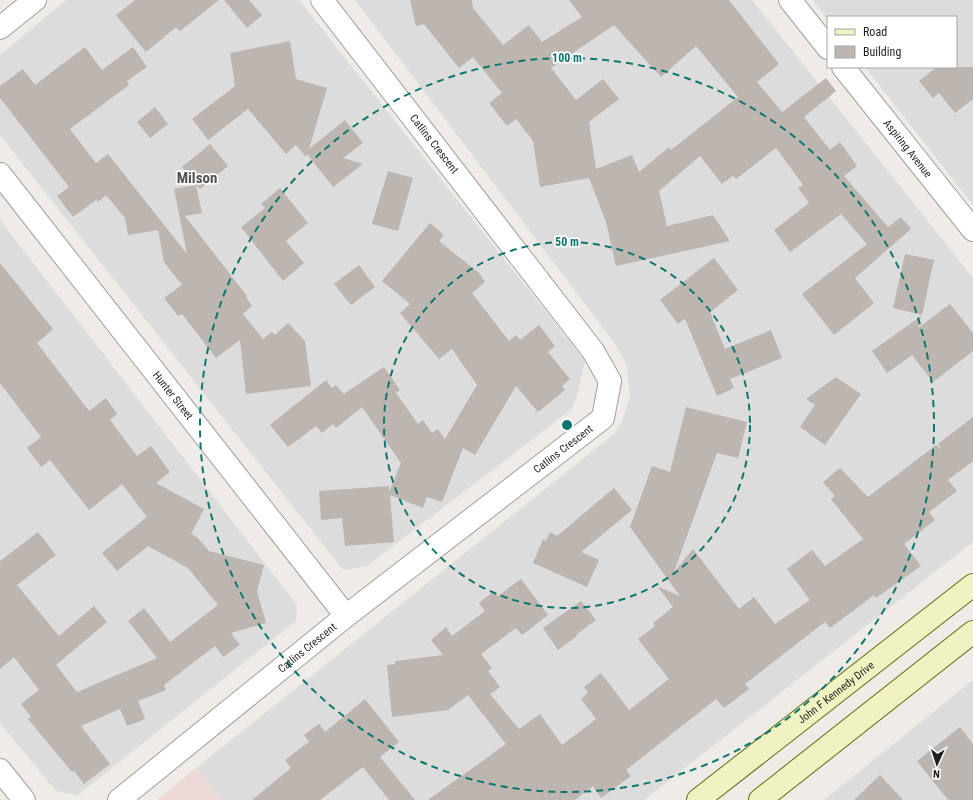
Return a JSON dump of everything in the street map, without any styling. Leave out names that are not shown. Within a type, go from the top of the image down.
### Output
[{"type":"main road","name":"John F Kennedy Drive","points":[[710,796],[973,585]]},
{"type":"main road","points":[[760,800],[973,632]]},
{"type":"street","points":[[0,28],[35,0]]},
{"type":"street","name":"Catlins Crescent","points":[[119,800],[346,616],[603,418],[610,381],[593,351],[322,0]]},
{"type":"street","points":[[790,0],[827,47]]},
{"type":"street","name":"Aspiring Avenue","points":[[844,68],[973,230]]},
{"type":"street","name":"Hunter Street","points":[[0,174],[346,616]]},
{"type":"street","points":[[0,770],[24,800]]},
{"type":"shaded area","points":[[66,0],[299,0],[585,361],[578,392],[572,409],[367,566],[343,570],[0,135],[0,55]]},
{"type":"shaded area","points":[[355,0],[752,0],[973,278],[973,542],[644,800],[222,800],[196,768],[614,434],[623,419],[630,397],[627,366],[616,345]]},
{"type":"shaded area","points":[[813,0],[973,0],[973,205],[866,68],[957,68],[957,16],[827,16],[827,19]]},
{"type":"shaded area","points":[[0,220],[297,605],[296,621],[78,795],[56,791],[0,723]]},
{"type":"shaded area","points":[[973,680],[973,800],[824,800]]},
{"type":"shaded area","points":[[196,768],[222,800],[157,800]]},
{"type":"building","points":[[135,0],[219,0],[180,31],[176,27],[146,52],[116,15]]},
{"type":"building","points":[[224,0],[249,0],[262,15],[247,28]]},
{"type":"building","points":[[410,0],[472,0],[473,8],[503,45],[529,25],[542,42],[582,17],[569,0],[729,0],[779,64],[757,82],[782,112],[826,78],[836,91],[804,117],[830,150],[840,142],[857,166],[844,176],[888,227],[901,217],[911,229],[855,278],[874,303],[834,335],[802,294],[867,244],[841,214],[790,252],[774,230],[809,203],[798,188],[803,185],[776,148],[736,179],[733,176],[722,184],[700,156],[659,191],[667,226],[713,215],[730,241],[616,266],[606,222],[589,178],[540,187],[533,141],[516,119],[507,126],[489,103],[502,93],[473,57],[459,68],[424,24],[416,26]],"holes":[[[614,25],[661,77],[696,46],[738,97],[671,150],[669,147],[639,172],[632,155],[596,169],[589,122],[619,99],[603,79],[576,100],[551,68]]]},
{"type":"building","points":[[290,41],[296,79],[327,88],[309,149],[345,120],[363,143],[343,158],[363,164],[333,187],[307,154],[306,157],[296,145],[286,154],[248,109],[208,140],[192,119],[235,86],[230,53]]},
{"type":"building","points":[[85,47],[102,70],[133,47],[147,67],[127,81],[129,85],[70,129],[96,163],[108,154],[187,254],[174,189],[196,185],[202,213],[185,216],[247,296],[246,297],[252,306],[243,314],[263,339],[272,332],[275,335],[288,323],[305,341],[311,386],[246,394],[240,340],[216,358],[182,314],[178,316],[164,298],[182,285],[164,262],[158,230],[128,235],[125,218],[106,195],[98,202],[96,200],[73,217],[57,196],[69,187],[0,98],[0,86],[23,69],[35,85]]},
{"type":"building","points":[[973,67],[973,99],[955,113],[939,93],[933,98],[919,81],[936,68]]},
{"type":"building","points":[[155,107],[168,124],[150,138],[137,122]]},
{"type":"building","points":[[210,144],[228,166],[200,189],[182,167]]},
{"type":"building","points":[[388,171],[413,178],[398,231],[372,224]]},
{"type":"building","points":[[280,188],[308,223],[286,241],[304,263],[283,281],[241,227],[265,208],[261,204]]},
{"type":"building","points":[[430,223],[444,235],[439,241],[479,273],[485,282],[472,293],[509,341],[516,335],[520,340],[539,325],[555,346],[548,352],[570,379],[562,386],[565,390],[538,412],[516,386],[475,455],[463,448],[442,502],[427,497],[423,508],[390,495],[394,542],[345,546],[342,518],[321,520],[319,491],[389,486],[389,492],[401,463],[362,407],[336,428],[333,424],[322,433],[316,426],[288,447],[270,425],[326,380],[332,388],[336,385],[344,394],[384,367],[400,390],[396,393],[418,424],[423,420],[432,433],[438,429],[445,439],[477,385],[452,349],[439,359],[400,313],[410,304],[382,281]]},
{"type":"building","points":[[905,254],[934,260],[922,315],[893,308]]},
{"type":"building","points":[[714,258],[738,290],[710,312],[725,349],[771,330],[782,358],[730,379],[734,388],[717,396],[685,319],[678,324],[660,300]]},
{"type":"building","points":[[0,263],[53,329],[37,343],[89,411],[106,398],[117,414],[110,420],[137,456],[151,446],[170,472],[156,483],[204,509],[191,534],[197,537],[209,551],[264,565],[257,591],[266,623],[231,633],[240,645],[223,657],[215,646],[164,685],[166,690],[138,701],[145,719],[127,726],[120,709],[81,726],[110,764],[84,784],[74,771],[72,772],[28,719],[31,717],[21,704],[39,690],[14,657],[0,669],[0,561],[38,532],[56,555],[17,585],[59,636],[94,606],[107,622],[56,665],[77,692],[157,658],[128,621],[144,608],[170,642],[218,605],[188,568],[148,546],[117,571],[102,553],[147,517],[122,484],[89,510],[50,460],[41,467],[27,448],[41,437],[0,383]]},
{"type":"building","points":[[359,265],[375,287],[351,305],[334,284]]},
{"type":"building","points":[[950,304],[973,333],[973,351],[933,382],[912,355],[887,373],[872,351],[921,316],[918,328]]},
{"type":"building","points":[[836,377],[861,394],[825,445],[800,427],[815,405],[806,399]]},
{"type":"building","points":[[686,407],[747,422],[738,458],[717,453],[674,572],[693,549],[739,609],[754,597],[775,624],[810,600],[787,569],[812,550],[825,566],[863,539],[831,499],[835,496],[823,482],[840,468],[868,497],[936,445],[942,450],[938,444],[973,417],[973,461],[948,480],[957,491],[929,512],[935,520],[904,544],[921,566],[876,598],[874,595],[830,628],[825,622],[745,684],[749,689],[724,708],[716,699],[626,770],[631,776],[601,798],[593,786],[575,800],[428,800],[506,744],[468,695],[448,710],[392,717],[387,665],[395,664],[395,661],[443,655],[431,640],[446,627],[452,636],[485,611],[479,603],[494,591],[498,596],[521,579],[548,615],[522,635],[516,628],[481,654],[492,668],[488,671],[500,687],[490,694],[519,729],[540,714],[562,745],[596,719],[581,699],[588,693],[584,687],[601,673],[629,710],[669,679],[638,639],[655,626],[653,623],[673,607],[658,587],[680,596],[630,527],[652,466],[670,472]]},
{"type":"building","points":[[614,488],[632,510],[581,552],[599,560],[587,587],[533,563],[543,539],[546,541],[550,532],[557,536]]},
{"type":"building","points":[[581,601],[596,620],[558,650],[543,628]]},
{"type":"building","points":[[365,699],[399,742],[380,757],[415,800],[389,800],[363,767],[320,800],[252,800],[291,768],[285,760],[309,742],[304,735],[319,724],[325,732]]},
{"type":"building","points":[[960,727],[973,744],[973,800],[948,800],[917,761]]},
{"type":"building","points":[[880,775],[903,800],[854,800]]},
{"type":"district","name":"Milson","points":[[197,178]]}]
